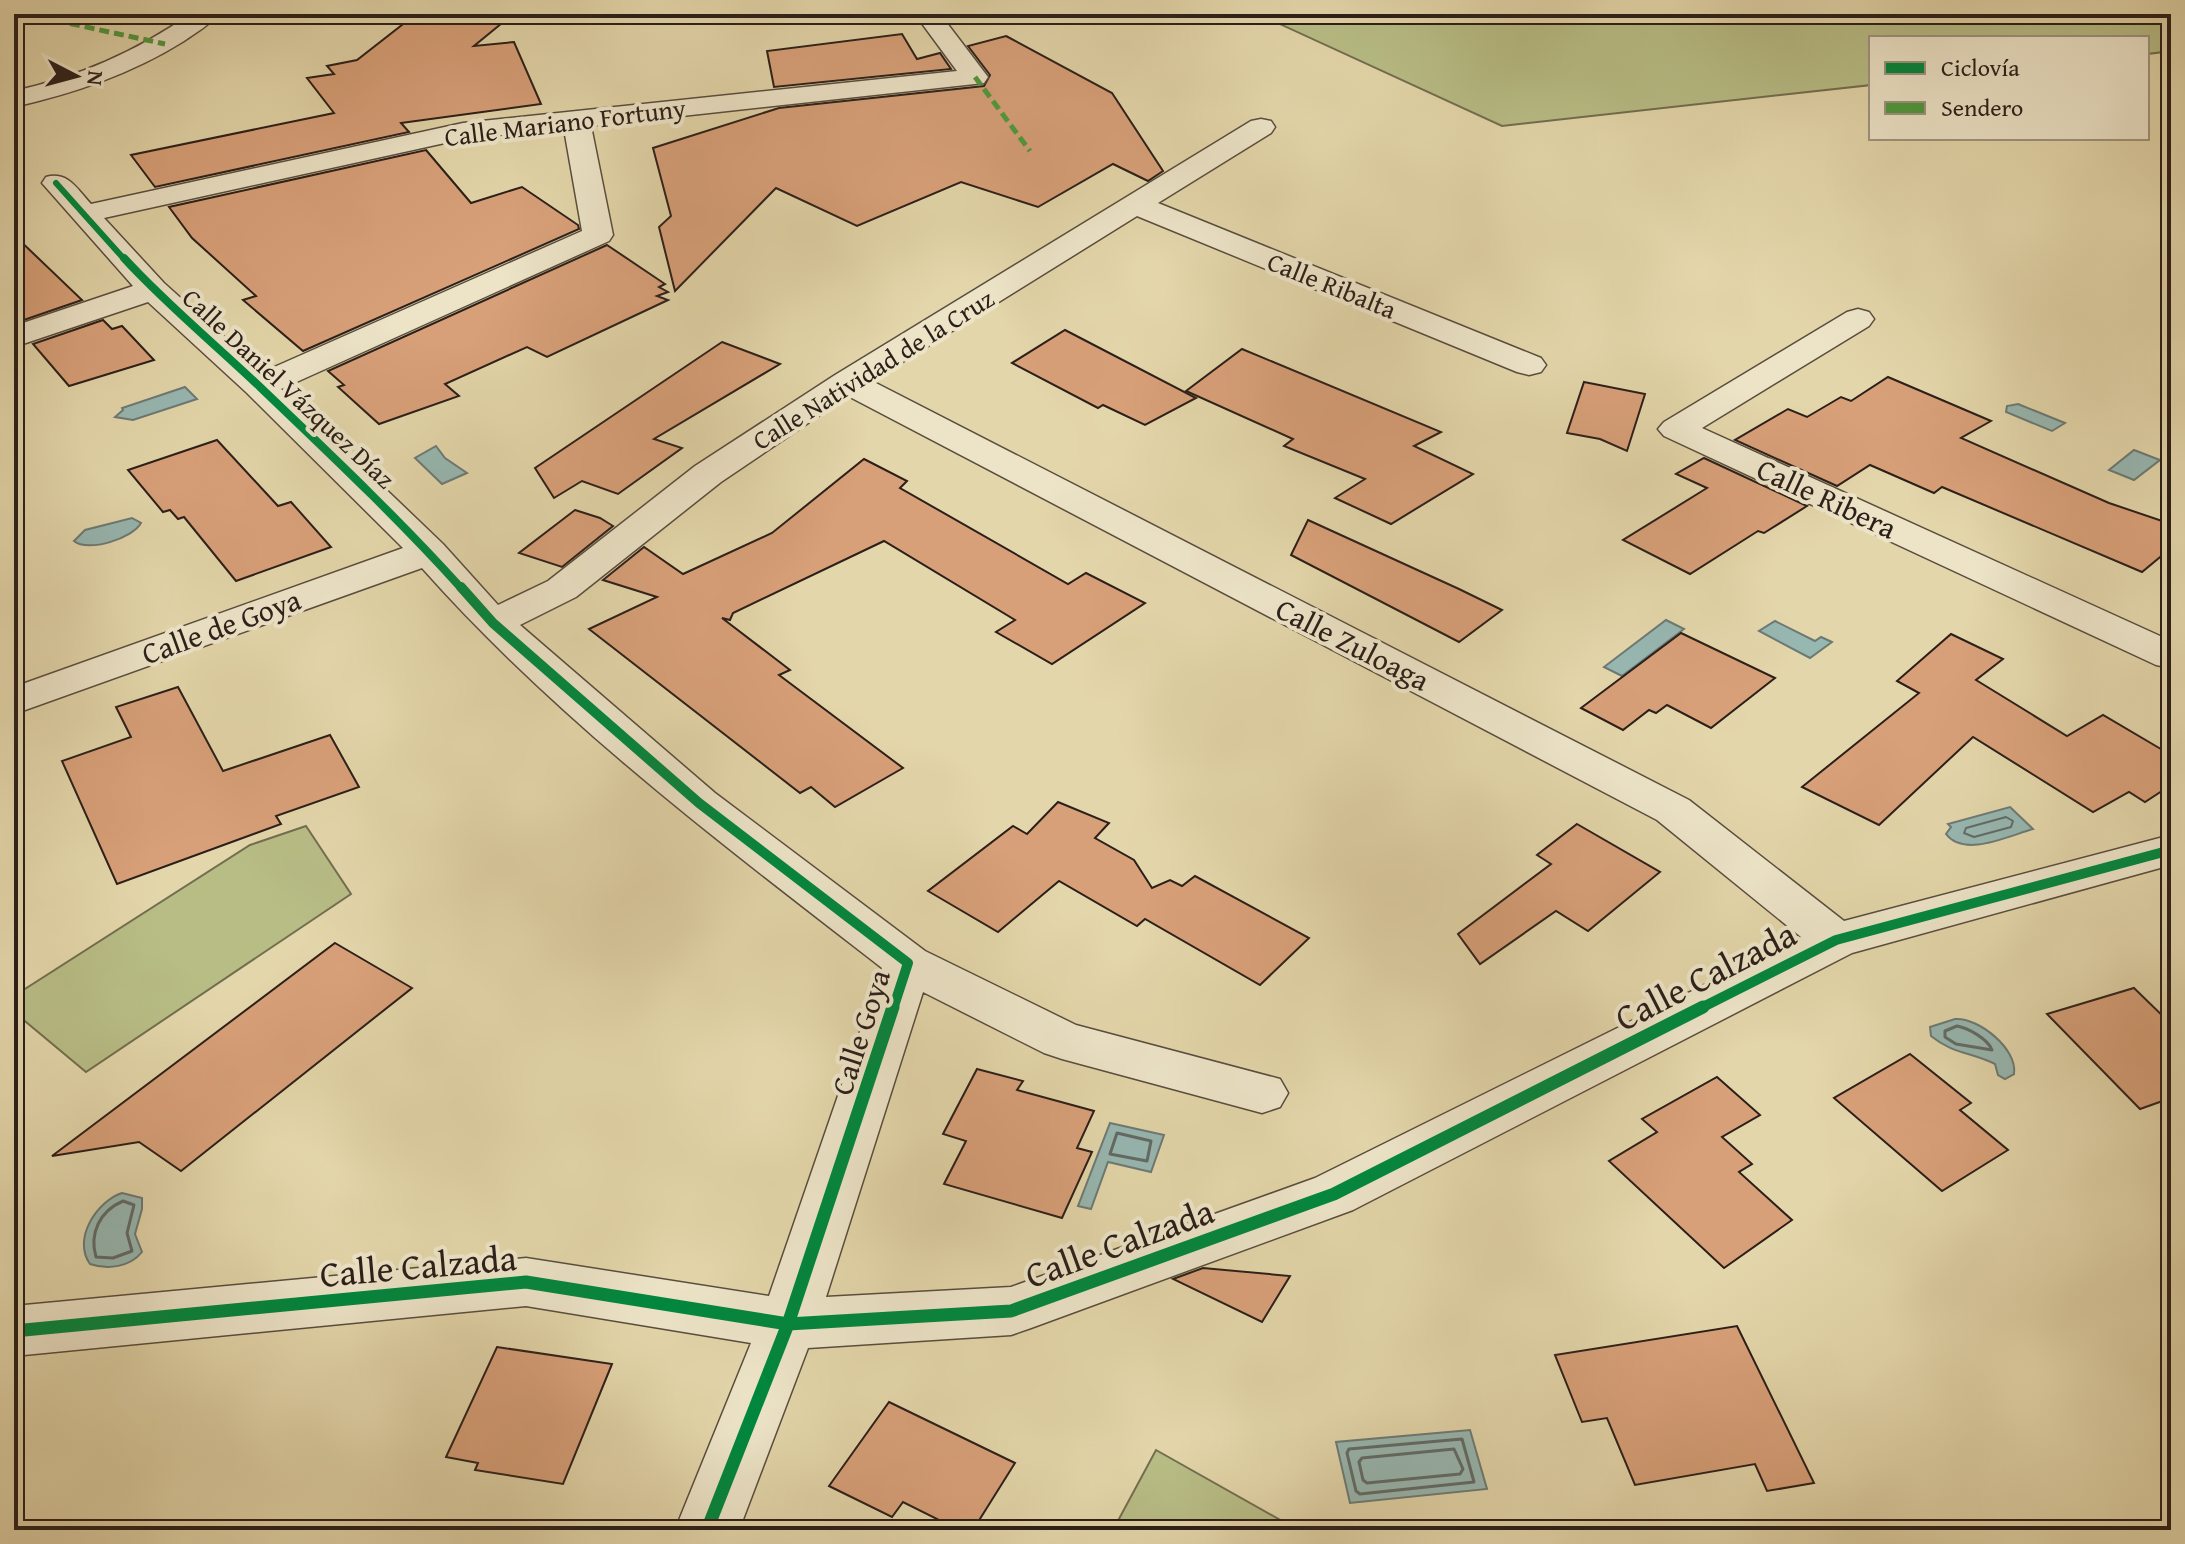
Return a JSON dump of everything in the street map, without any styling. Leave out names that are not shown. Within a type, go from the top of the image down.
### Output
[{"type":"street","points":[[14,99],[103,74],[165,44],[206,14]]},
{"type":"street","name":"Calle Mariano Fortuny","points":[[84,214],[463,131],[975,77],[927,14]]},
{"type":"street","points":[[259,386],[598,235],[576,119]]},
{"type":"street","name":"Calle Natividad de la Cruz","points":[[493,623],[562,589],[708,474],[847,382],[1261,127]]},
{"type":"street","name":"Calle Daniel Vázquez Díaz","points":[[56,183],[153,290],[259,386],[429,552],[493,623]]},
{"type":"street","name":"Calle Ribalta","points":[[1136,205],[1529,365]]},
{"type":"street","points":[[14,337],[153,290]]},
{"type":"street","name":"Calle Ribera","points":[[1858,319],[1676,429],[2171,656]]},
{"type":"street","name":"Calle Zuloaga","points":[[847,382],[1673,810],[1836,940]]},
{"type":"street","name":"Calle de Goya","points":[[14,701],[429,552]]},
{"type":"street","name":"Calle Goya","points":[[493,623],[699,803],[908,963],[1062,1040],[1262,1093]]},
{"type":"street","name":"Calle Calzada","points":[[14,1331],[526,1282],[788,1324],[1011,1311],[1334,1194],[1836,940],[2171,850]]},
{"type":"street","name":"Calle Goya","points":[[707,1530],[788,1324],[908,963]]},
{"type":"green space","points":[[1258,14],[2171,14],[2171,51],[2149,54],[2149,36],[1869,36],[1869,85],[1502,126]]},
{"type":"green space","points":[[306,826],[351,894],[86,1072],[14,1012],[14,996],[250,845]]},
{"type":"green space","points":[[1156,1450],[1298,1530],[1113,1530]]},
{"type":"water","points":[[185,387],[197,399],[133,420],[115,417],[122,408]]},
{"type":"water","points":[[2018,404],[2065,423],[2052,431],[2006,412],[2007,406]]},
{"type":"water","points":[[436,446],[445,458],[467,473],[442,484],[415,458]]},
{"type":"water","points":[[2134,450],[2160,460],[2134,480],[2109,470]]},
{"type":"water","points":[[132,518],[141,523],[136,529],[110,542],[89,545],[74,541],[85,530]]},
{"type":"water","points":[[1666,620],[1684,629],[1622,676],[1604,667]]},
{"type":"water","points":[[1775,621],[1815,641],[1821,637],[1832,642],[1810,658],[1759,631]]},
{"type":"water","points":[[2010,807],[2033,829],[1975,845],[1954,841],[1946,834],[1951,827],[1948,824]]},
{"type":"water","points":[[1955,1019],[1974,1023],[1995,1036],[2010,1055],[2014,1074],[2005,1079],[1998,1075],[1995,1064],[1947,1046],[1931,1036],[1930,1027]]},
{"type":"water","points":[[1110,1123],[1164,1135],[1151,1172],[1108,1162],[1091,1209],[1078,1206]]},
{"type":"water","points":[[122,1193],[142,1198],[135,1234],[142,1252],[118,1266],[90,1264],[84,1243],[90,1222],[104,1204]]},
{"type":"water","points":[[1470,1430],[1487,1489],[1350,1503],[1336,1442]]},
{"type":"building","points":[[416,14],[513,14],[474,46],[514,42],[541,104],[401,123],[409,132],[155,187],[131,155],[334,113],[307,78],[334,74],[327,66],[357,60]]},
{"type":"building","points":[[902,34],[917,59],[940,53],[951,69],[774,87],[767,51]]},
{"type":"building","points":[[1006,36],[1112,93],[1163,171],[1148,181],[1113,164],[1038,207],[961,182],[857,226],[776,188],[675,291],[659,227],[671,216],[653,148],[779,108],[984,86],[990,75],[968,46]]},
{"type":"building","points":[[426,150],[471,203],[522,187],[578,225],[579,229],[303,351],[243,300],[256,296],[192,238],[169,207]]},
{"type":"building","points":[[14,235],[82,300],[15,323]]},
{"type":"building","points":[[607,245],[665,284],[659,287],[668,292],[657,296],[668,300],[547,357],[527,347],[445,384],[459,396],[379,424],[338,387],[344,385],[328,371]]},
{"type":"building","points":[[103,320],[112,329],[122,326],[154,360],[69,386],[33,344]]},
{"type":"building","points":[[1065,330],[1196,398],[1145,425],[1103,405],[1098,408],[1012,363]]},
{"type":"building","points":[[722,342],[780,364],[654,439],[682,448],[618,494],[582,481],[554,498],[535,468]]},
{"type":"building","points":[[1242,349],[1441,432],[1414,446],[1473,474],[1391,524],[1335,498],[1365,479],[1284,446],[1293,439],[1186,391]]},
{"type":"building","points":[[1888,377],[1991,421],[1961,438],[2109,503],[2171,524],[2171,548],[2142,572],[1942,487],[1934,493],[1870,465],[1837,486],[1735,440],[1788,409],[1807,417],[1841,397],[1851,401]]},
{"type":"building","points":[[1584,382],[1645,394],[1627,451],[1600,439],[1567,433]]},
{"type":"building","points":[[217,440],[278,506],[291,502],[331,547],[236,581],[184,517],[178,519],[170,510],[163,512],[128,470]]},
{"type":"building","points":[[1704,458],[1807,506],[1764,533],[1758,531],[1690,574],[1623,540],[1707,488],[1676,474]]},
{"type":"building","points":[[864,459],[907,481],[900,488],[1068,584],[1086,573],[1145,603],[1052,664],[996,632],[1015,620],[884,541],[733,613],[730,620],[722,618],[790,670],[779,675],[903,768],[835,807],[811,787],[800,793],[589,629],[657,597],[603,580],[644,547],[683,574],[772,533]]},
{"type":"building","points":[[575,510],[613,526],[562,567],[519,553]]},
{"type":"building","points":[[1308,520],[1502,610],[1459,642],[1291,555]]},
{"type":"building","points":[[1681,633],[1775,678],[1711,728],[1667,705],[1656,713],[1649,710],[1623,730],[1581,708]]},
{"type":"building","points":[[1951,634],[2003,659],[1976,680],[2067,736],[2103,715],[2171,755],[2171,785],[2145,802],[2129,792],[2093,812],[1973,737],[1879,825],[1802,787],[1919,693],[1897,681]]},
{"type":"building","points":[[178,687],[223,771],[330,735],[359,787],[276,816],[281,824],[117,884],[62,761],[131,737],[116,707]]},
{"type":"building","points":[[1058,802],[1109,823],[1095,838],[1134,860],[1152,888],[1170,880],[1182,886],[1195,876],[1309,938],[1260,985],[1145,919],[1137,926],[1059,881],[998,932],[928,891],[1013,826],[1027,834]]},
{"type":"building","points":[[1577,824],[1660,872],[1588,931],[1556,911],[1480,964],[1458,934],[1551,864],[1537,855]]},
{"type":"building","points":[[335,943],[412,988],[181,1171],[139,1142],[52,1156]]},
{"type":"building","points":[[2134,988],[2171,1024],[2171,1098],[2140,1109],[2047,1014]]},
{"type":"building","points":[[1910,1054],[1971,1103],[1960,1110],[2008,1150],[1942,1191],[1834,1098]]},
{"type":"building","points":[[977,1069],[1023,1081],[1017,1090],[1094,1111],[1077,1148],[1092,1152],[1062,1218],[944,1184],[966,1141],[943,1134]]},
{"type":"building","points":[[1717,1077],[1760,1115],[1722,1137],[1752,1164],[1739,1172],[1792,1220],[1724,1268],[1609,1161],[1657,1132],[1642,1119]]},
{"type":"building","points":[[1203,1268],[1290,1276],[1262,1322],[1173,1279]]},
{"type":"building","points":[[1737,1326],[1814,1483],[1767,1491],[1755,1464],[1635,1485],[1607,1418],[1582,1422],[1555,1355]]},
{"type":"building","points":[[497,1347],[612,1364],[563,1484],[475,1470],[478,1463],[446,1457]]},
{"type":"building","points":[[889,1402],[1015,1463],[973,1530],[959,1530],[903,1502],[892,1517],[829,1486]]},
{"type":"marked path","points":[[26,14],[165,44]]},
{"type":"marked path","points":[[975,77],[1030,151]]},
{"type":"cycle path","points":[[56,183],[153,290],[259,386],[429,552],[493,623],[699,803],[908,963],[788,1324],[707,1530]]},
{"type":"cycle path","points":[[14,1331],[526,1282],[788,1324],[1011,1311],[1334,1194],[1836,940],[2171,850]]}]
